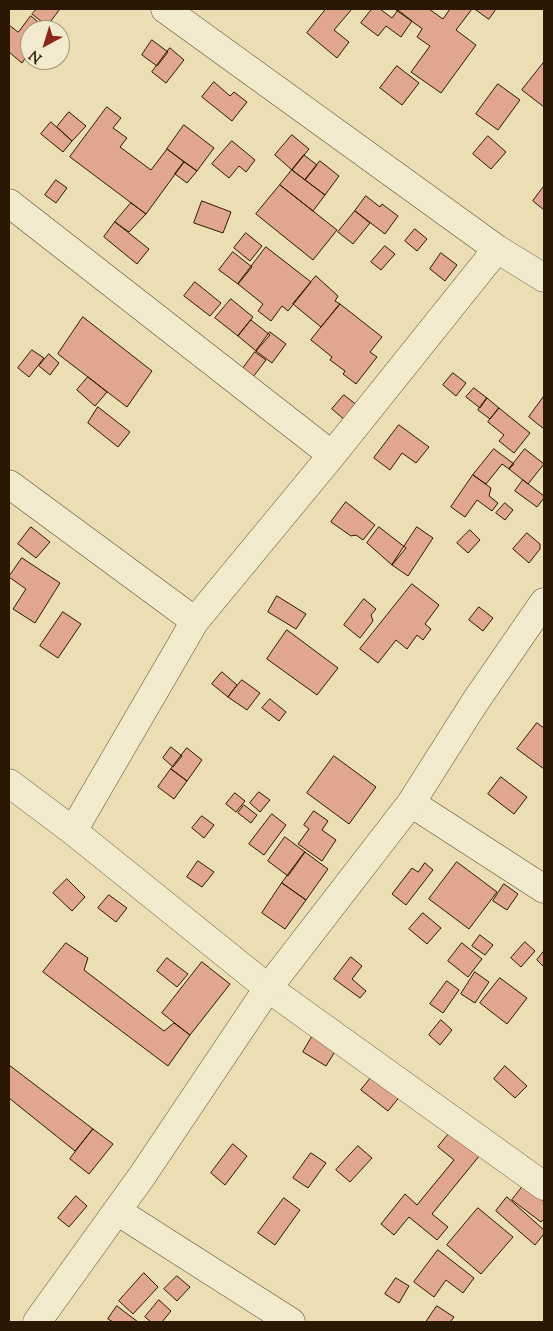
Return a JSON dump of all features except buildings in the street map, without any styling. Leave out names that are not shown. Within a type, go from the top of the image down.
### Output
[{"type":"street","points":[[165,9],[497,249],[544,278]]},
{"type":"street","points":[[9,203],[332,455]]},
{"type":"street","points":[[73,831],[195,621],[332,455],[497,249]]},
{"type":"street","points":[[9,484],[195,621]]},
{"type":"street","points":[[38,1322],[142,1176],[268,988],[411,803],[476,702],[542,608]]},
{"type":"street","points":[[9,783],[73,831],[268,988],[544,1186]]},
{"type":"street","points":[[411,803],[544,890]]},
{"type":"street","points":[[117,1211],[291,1322]]}]
